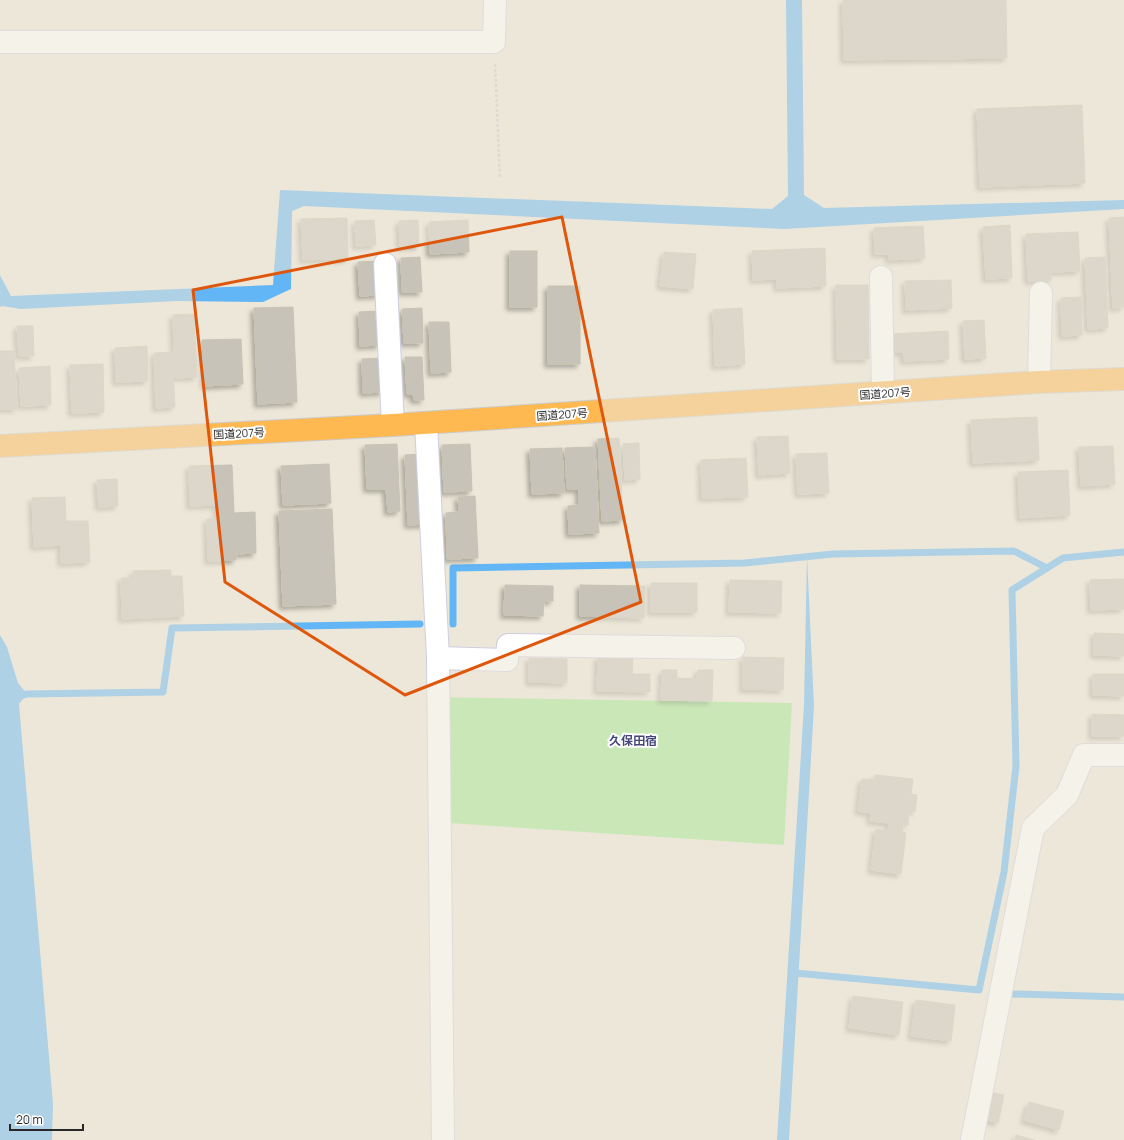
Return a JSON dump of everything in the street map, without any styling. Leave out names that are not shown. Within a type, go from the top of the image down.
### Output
[{"type":"highway","name":"国道207号","points":[[0,446],[393,425],[1039,382],[1124,379]]},
{"type":"street","points":[[0,42],[494,42],[495,0]]},
{"type":"street","points":[[385,264],[393,425]]},
{"type":"street","points":[[881,277],[883,393]]},
{"type":"street","points":[[1039,382],[1041,293]]},
{"type":"street","points":[[426,423],[438,658],[443,1140]]},
{"type":"street","points":[[438,658],[507,660],[508,645],[734,648]]},
{"type":"street","points":[[972,1140],[1033,828],[1067,795],[1084,755],[1124,755]]},
{"type":"path","points":[[494,42],[500,179]]},
{"type":"highlighted area","points":[[562,217],[641,602],[405,695],[225,582],[193,290]]},
{"type":"green space","points":[[427,697],[792,703],[784,845],[433,822]]},
{"type":"water","points":[[786,0],[802,0],[804,195],[824,208],[1124,200],[1124,209],[784,229],[304,206],[292,211],[291,289],[263,302],[177,301],[21,309],[0,307],[0,275],[11,296],[273,285],[280,190],[772,209],[788,196]]},
{"type":"water","points":[[807,556],[814,706],[789,1140],[777,1140],[804,705]]},
{"type":"water","points":[[0,635],[7,647],[18,683],[27,694],[19,704],[53,1104],[52,1140],[0,1140]]},
{"type":"building","points":[[843,0],[1006,0],[1007,58],[844,60]]},
{"type":"building","points":[[1082,105],[1085,183],[980,187],[977,109]]},
{"type":"building","points":[[1124,217],[1124,307],[1113,308],[1109,218]]},
{"type":"building","points":[[347,218],[348,258],[303,260],[301,219]]},
{"type":"building","points":[[374,220],[376,245],[356,246],[355,221]]},
{"type":"building","points":[[418,220],[419,245],[400,246],[399,221]]},
{"type":"building","points":[[468,220],[469,252],[430,254],[429,222]]},
{"type":"building","points":[[1010,225],[1012,278],[986,279],[983,227]]},
{"type":"building","points":[[923,226],[925,258],[889,260],[889,254],[875,254],[874,228]]},
{"type":"building","points":[[1078,232],[1080,271],[1051,272],[1051,280],[1028,281],[1026,234]]},
{"type":"building","points":[[825,248],[826,286],[777,288],[777,279],[753,280],[752,251]]},
{"type":"building","points":[[510,251],[537,251],[537,307],[510,307]]},
{"type":"building","points":[[664,252],[696,254],[693,289],[660,286]]},
{"type":"building","points":[[420,257],[422,292],[402,292],[401,258]]},
{"type":"building","points":[[1105,257],[1108,328],[1088,329],[1085,258]]},
{"type":"building","points":[[378,261],[379,295],[360,296],[358,262]]},
{"type":"building","points":[[951,280],[952,308],[906,310],[905,281]]},
{"type":"building","points":[[836,285],[868,285],[869,359],[837,359]]},
{"type":"building","points":[[548,286],[580,286],[580,364],[548,364]]},
{"type":"building","points":[[1081,297],[1082,335],[1062,336],[1061,298]]},
{"type":"building","points":[[293,307],[297,402],[258,404],[254,308]]},
{"type":"building","points":[[422,308],[423,343],[404,343],[402,309]]},
{"type":"building","points":[[742,308],[745,364],[715,366],[713,310]]},
{"type":"building","points":[[378,311],[380,345],[360,346],[359,312]]},
{"type":"building","points":[[194,314],[197,377],[175,378],[173,315]]},
{"type":"building","points":[[984,320],[986,358],[965,359],[963,321]]},
{"type":"building","points":[[429,322],[449,322],[451,372],[431,373]]},
{"type":"building","points":[[17,326],[33,326],[34,356],[19,356]]},
{"type":"building","points":[[948,331],[949,359],[904,361],[903,352],[894,352],[893,334]]},
{"type":"building","points":[[241,339],[243,384],[204,386],[202,340]]},
{"type":"building","points":[[147,346],[148,381],[116,382],[115,348]]},
{"type":"building","points":[[0,351],[14,351],[17,409],[0,409]]},
{"type":"building","points":[[172,352],[175,407],[156,408],[154,353]]},
{"type":"building","points":[[405,357],[422,357],[424,400],[414,400],[413,394],[407,394]]},
{"type":"building","points":[[381,358],[383,392],[363,393],[362,359]]},
{"type":"building","points":[[103,364],[104,412],[72,413],[70,365]]},
{"type":"building","points":[[50,366],[51,405],[21,406],[19,368]]},
{"type":"building","points":[[1037,417],[1039,460],[973,463],[971,420]]},
{"type":"building","points":[[788,436],[790,473],[759,475],[757,437]]},
{"type":"building","points":[[619,438],[623,520],[602,521],[598,439]]},
{"type":"building","points":[[639,443],[640,479],[625,480],[623,444]]},
{"type":"building","points":[[397,444],[400,511],[388,512],[386,489],[367,489],[365,445]]},
{"type":"building","points":[[470,444],[472,491],[444,492],[442,445]]},
{"type":"building","points":[[1113,446],[1115,484],[1081,486],[1079,447]]},
{"type":"building","points":[[595,447],[599,533],[569,534],[568,506],[579,505],[579,489],[567,489],[565,448]]},
{"type":"building","points":[[562,448],[564,493],[532,494],[530,449]]},
{"type":"building","points":[[827,453],[829,493],[798,494],[796,454]]},
{"type":"building","points":[[424,454],[427,524],[408,525],[405,455]]},
{"type":"building","points":[[746,458],[748,497],[702,498],[701,460]]},
{"type":"building","points":[[329,464],[331,503],[283,505],[281,466]]},
{"type":"building","points":[[232,465],[234,513],[255,512],[256,553],[236,554],[236,560],[208,561],[207,519],[217,519],[217,505],[190,506],[189,466]]},
{"type":"building","points":[[1068,470],[1070,515],[1020,518],[1018,472]]},
{"type":"building","points":[[117,479],[118,506],[99,507],[97,480]]},
{"type":"building","points":[[475,496],[478,558],[447,559],[446,513],[459,512],[458,497]]},
{"type":"building","points":[[65,497],[66,521],[88,521],[90,562],[61,563],[61,545],[34,547],[32,498]]},
{"type":"building","points":[[332,509],[336,604],[283,606],[279,511]]},
{"type":"building","points":[[171,570],[171,576],[182,576],[184,616],[122,619],[121,578],[133,578],[133,571]]},
{"type":"building","points":[[1124,579],[1124,609],[1091,610],[1090,580]]},
{"type":"building","points":[[730,580],[782,581],[781,613],[729,612]]},
{"type":"building","points":[[651,583],[697,583],[697,612],[651,612]]},
{"type":"building","points":[[505,585],[553,586],[553,601],[544,601],[543,616],[504,615]]},
{"type":"building","points":[[580,585],[645,586],[644,618],[580,616]]},
{"type":"building","points":[[1094,633],[1124,634],[1124,656],[1094,655]]},
{"type":"building","points":[[598,657],[633,658],[632,674],[650,674],[650,692],[597,691]]},
{"type":"building","points":[[743,657],[784,658],[783,690],[743,689]]},
{"type":"building","points":[[529,658],[567,659],[567,683],[529,682]]},
{"type":"building","points":[[662,670],[677,670],[677,678],[697,679],[698,670],[713,670],[712,701],[661,700]]},
{"type":"building","points":[[1093,674],[1124,674],[1124,696],[1093,695]]},
{"type":"building","points":[[1092,714],[1124,715],[1124,736],[1092,736]]},
{"type":"building","points":[[875,775],[913,779],[911,794],[917,795],[915,812],[909,811],[908,825],[903,824],[902,832],[906,833],[901,874],[871,870],[876,829],[888,831],[889,823],[870,821],[871,813],[858,811],[862,779],[875,780]]},
{"type":"building","points":[[853,996],[903,1002],[899,1035],[849,1028]]},
{"type":"building","points":[[916,1000],[955,1005],[951,1041],[911,1036]]},
{"type":"building","points":[[990,1092],[1004,1095],[998,1123],[984,1119]]},
{"type":"building","points":[[1029,1102],[1064,1111],[1059,1130],[1024,1120]]},
{"type":"building","points":[[1016,1135],[1034,1140],[1015,1140]]},
{"type":"waterway","points":[[453,624],[453,568],[745,563],[833,554],[1014,551],[1047,568]]},
{"type":"waterway","points":[[795,973],[979,990],[1004,872],[1016,766],[1012,590],[1063,558],[1124,552]]},
{"type":"waterway","points":[[0,700],[27,694],[163,692],[172,628],[420,624]]},
{"type":"waterway","points":[[1013,994],[1124,997]]},
{"type":"district","name":"久保田宿","points":[[633,740]]}]
